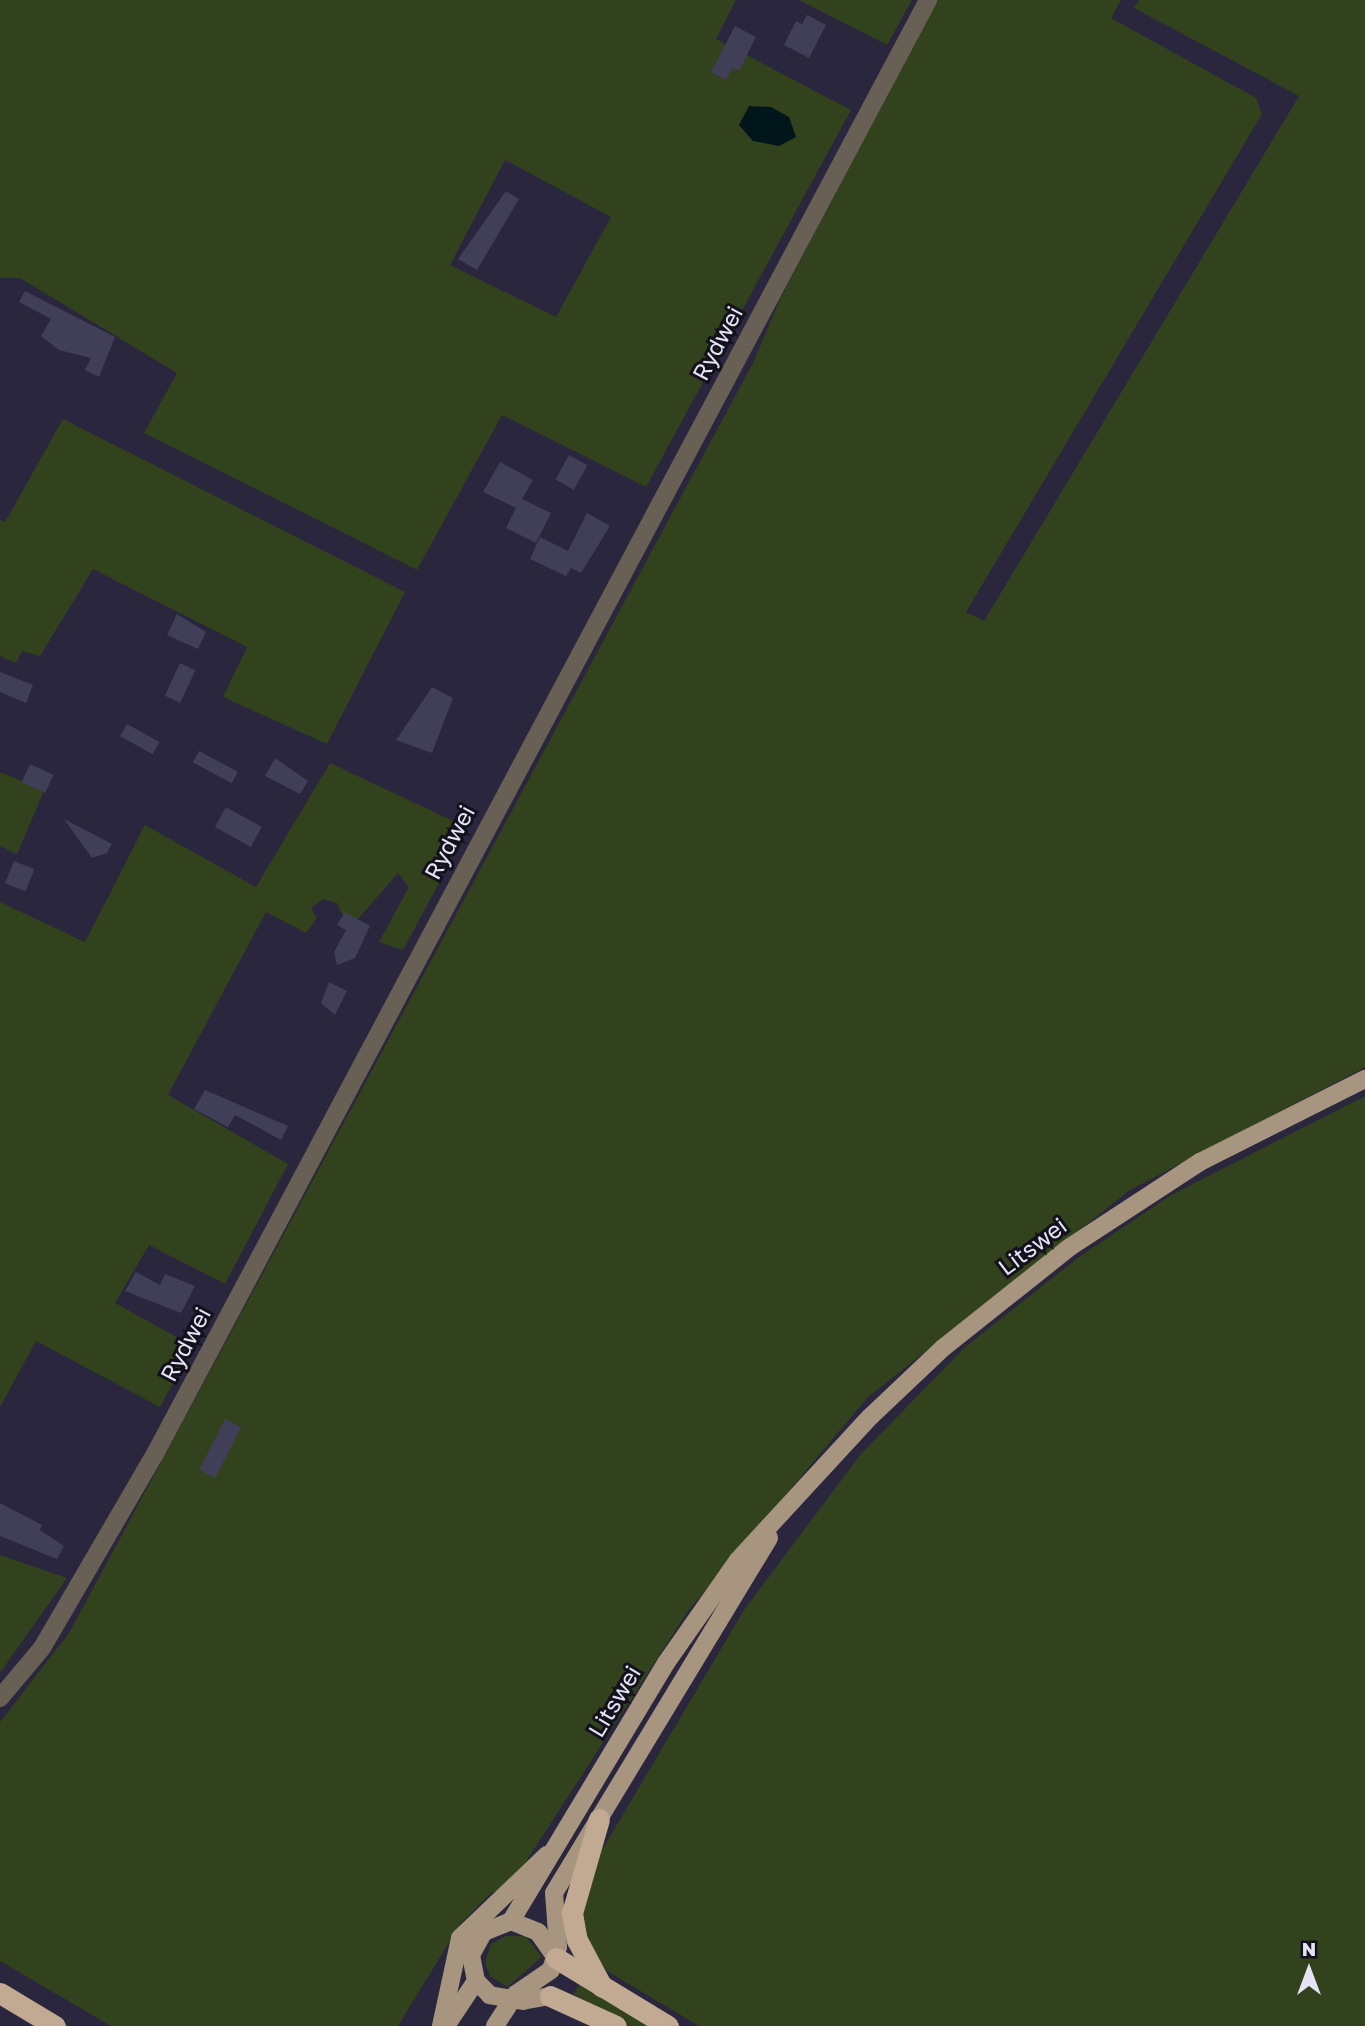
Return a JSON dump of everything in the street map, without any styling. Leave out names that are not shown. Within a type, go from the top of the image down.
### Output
[{"type":"highway","points":[[599,1819],[572,1913],[577,1940],[602,1987]]},
{"type":"highway","points":[[555,1958],[668,2026]]},
{"type":"highway","points":[[0,1993],[55,2026]]},
{"type":"highway","points":[[550,1996],[616,2026]]},
{"type":"main road","name":"Litswei","points":[[511,1922],[666,1663],[738,1560],[780,1520],[870,1417],[934,1357],[1070,1247],[1200,1162],[1365,1079]]},
{"type":"main road","name":"Litswei","points":[[555,1958],[551,1922],[554,1894],[780,1520]]},
{"type":"main road","points":[[443,2026],[460,1938],[559,1842]]},
{"type":"main road","points":[[495,2026],[517,2001],[539,1982],[555,1958],[538,1932],[511,1922],[477,1938],[471,1955],[476,1981],[490,1995],[517,2001],[550,1996]]},
{"type":"main road","points":[[443,2026],[476,1981]]},
{"type":"main road","points":[[508,2026],[517,2001]]},
{"type":"street","name":"Rydwei","points":[[0,1698],[42,1648],[155,1454],[928,0]]},
{"type":"green space","points":[[0,0],[736,0],[716,39],[851,110],[646,487],[502,415],[417,570],[144,433],[177,373],[20,278],[0,278]],"holes":[[[505,160],[611,217],[556,317],[450,265]]]},
{"type":"green space","points":[[799,0],[912,0],[887,45]]},
{"type":"green space","points":[[937,0],[1121,0],[1111,18],[1256,98],[1262,114],[966,612],[984,621],[1299,96],[1134,8],[1139,0],[1365,0],[1365,1067],[1130,1190],[868,1397],[688,1611],[509,1888],[491,1893],[461,1923],[398,2026],[111,2026],[0,1961],[0,1722],[69,1633],[753,363],[780,299]]},
{"type":"green space","points":[[63,419],[405,592],[327,744],[223,697],[247,647],[93,569],[40,656],[22,651],[16,663],[0,656],[0,520],[5,522]]},
{"type":"green space","points":[[330,763],[466,827],[446,870],[403,950],[379,942],[409,887],[398,873],[359,918],[344,918],[337,903],[323,899],[311,908],[317,918],[306,933],[266,912],[168,1095],[288,1164],[225,1284],[149,1245],[115,1303],[193,1346],[160,1407],[36,1341],[0,1407],[0,902],[85,942],[145,825],[256,887]]},
{"type":"green space","points":[[0,772],[44,791],[17,854],[0,846]]},
{"type":"green space","points":[[1365,1096],[1365,2026],[699,2026],[607,1971],[580,1932],[580,1897],[596,1860],[744,1610],[861,1454],[965,1347],[1079,1257],[1171,1195]]},
{"type":"green space","points":[[0,1555],[67,1578],[0,1673]]},
{"type":"green space","points":[[506,1936],[525,1936],[542,1957],[507,1987],[490,1976],[485,1962],[491,1944]]},
{"type":"green space","points":[[582,1981],[658,2026],[626,2026],[573,1994]]},
{"type":"shaded area","points":[[749,106],[771,107],[789,117],[796,137],[779,146],[753,141],[739,125]]},
{"type":"building","points":[[807,15],[826,25],[809,58],[784,45],[796,21],[802,24]]},
{"type":"building","points":[[735,26],[756,37],[739,71],[732,68],[726,80],[711,72]]},
{"type":"building","points":[[506,191],[519,199],[477,270],[458,259]]},
{"type":"building","points":[[25,291],[115,337],[99,377],[85,370],[91,358],[59,350],[41,336],[51,319],[19,302]]},
{"type":"building","points":[[569,455],[587,465],[574,490],[555,479]]},
{"type":"building","points":[[500,462],[533,480],[522,499],[551,513],[536,543],[506,528],[516,508],[483,492]]},
{"type":"building","points":[[587,513],[610,526],[581,573],[571,568],[566,576],[530,559],[540,537],[568,551]]},
{"type":"building","points":[[177,614],[206,632],[198,649],[167,635]]},
{"type":"building","points":[[180,663],[195,670],[180,703],[165,696]]},
{"type":"building","points":[[0,672],[33,685],[26,703],[0,692]]},
{"type":"building","points":[[432,687],[453,698],[432,753],[396,740]]},
{"type":"building","points":[[127,724],[159,742],[153,754],[120,736]]},
{"type":"building","points":[[199,751],[238,772],[232,783],[193,762]]},
{"type":"building","points":[[275,758],[308,781],[300,794],[265,776]]},
{"type":"building","points":[[30,764],[54,775],[45,793],[22,782]]},
{"type":"building","points":[[226,807],[262,827],[251,847],[215,827]]},
{"type":"building","points":[[64,819],[112,844],[107,853],[92,858]]},
{"type":"building","points":[[14,861],[34,869],[25,891],[5,883]]},
{"type":"building","points":[[345,912],[370,926],[355,958],[337,965],[334,952],[346,930],[337,925]]},
{"type":"building","points":[[329,982],[347,991],[335,1015],[321,1003]]},
{"type":"building","points":[[205,1090],[288,1126],[281,1140],[235,1115],[228,1127],[194,1109]]},
{"type":"building","points":[[136,1272],[160,1285],[165,1274],[195,1286],[181,1313],[125,1291]]},
{"type":"building","points":[[225,1419],[241,1427],[215,1478],[199,1470]]},
{"type":"building","points":[[0,1503],[42,1525],[40,1530],[64,1546],[57,1559],[0,1536]]}]
